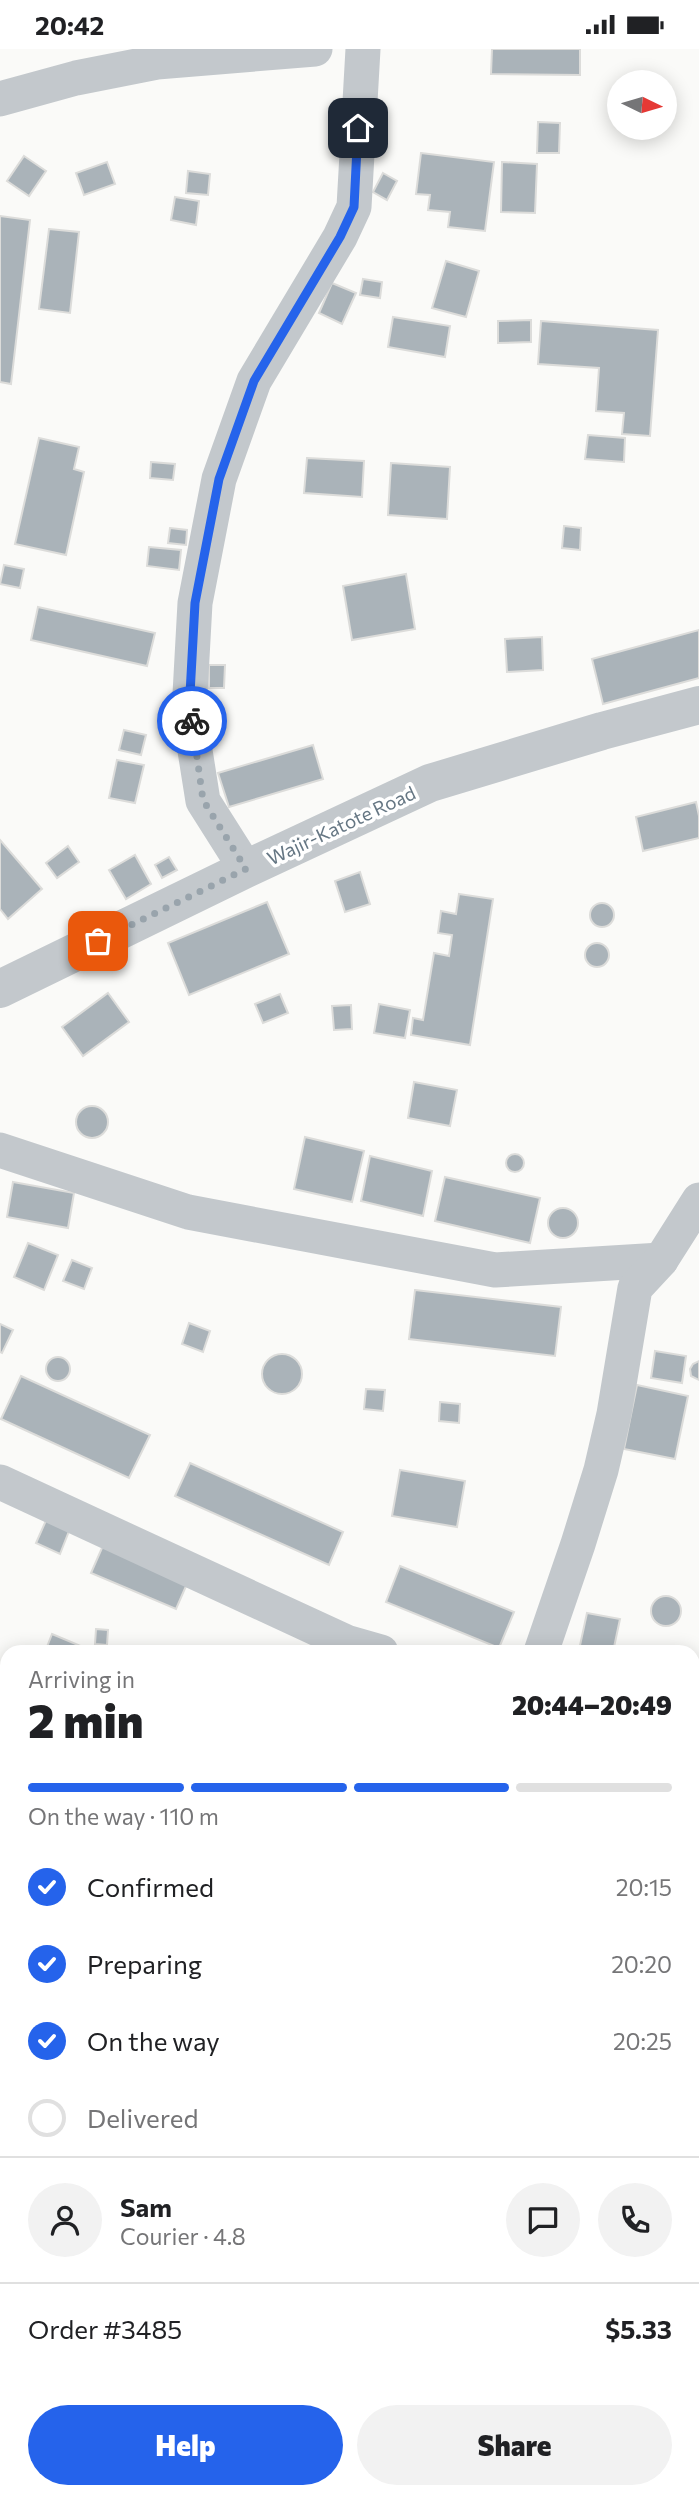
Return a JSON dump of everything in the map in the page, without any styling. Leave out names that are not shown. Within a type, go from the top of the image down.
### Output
[{"type":"street","points":[[0,99],[76,78],[157,62],[316,49]]},
{"type":"street","points":[[246,869],[203,800],[193,738],[190,694],[195,603],[219,479],[254,381],[340,237],[354,207],[363,49]]},
{"type":"street","name":"Wajir-Katote Road","points":[[0,989],[430,783],[699,705]]},
{"type":"street","points":[[0,1150],[188,1212],[495,1270],[661,1260]]},
{"type":"street","points":[[543,1645],[601,1470],[614,1414],[635,1288],[661,1260],[699,1200]]},
{"type":"street","points":[[0,1482],[356,1645]]},
{"type":"building","points":[[492,49],[580,49],[580,75],[491,74]]},
{"type":"building","points":[[538,122],[560,123],[559,153],[537,153]]},
{"type":"building","points":[[421,153],[494,162],[485,231],[448,227],[450,212],[428,210],[430,195],[416,194]]},
{"type":"building","points":[[24,156],[46,171],[29,196],[7,181]]},
{"type":"building","points":[[107,162],[115,184],[84,195],[76,173]]},
{"type":"building","points":[[502,162],[537,164],[535,213],[501,212]]},
{"type":"building","points":[[188,171],[210,174],[208,195],[186,193]]},
{"type":"building","points":[[383,173],[397,181],[387,200],[373,192]]},
{"type":"building","points":[[175,197],[199,201],[196,225],[171,220]]},
{"type":"building","points":[[0,216],[30,220],[11,384],[0,382]]},
{"type":"building","points":[[49,229],[79,232],[70,313],[39,309]]},
{"type":"building","points":[[446,261],[479,271],[466,317],[432,308]]},
{"type":"building","points":[[363,279],[382,282],[380,298],[360,295]]},
{"type":"building","points":[[332,283],[356,293],[342,324],[319,313]]},
{"type":"building","points":[[393,317],[450,326],[445,357],[388,347]]},
{"type":"building","points":[[531,320],[531,342],[498,343],[498,321]]},
{"type":"building","points":[[541,321],[658,330],[650,436],[622,434],[624,413],[596,411],[599,368],[538,364]]},
{"type":"building","points":[[588,435],[625,438],[624,462],[585,459]]},
{"type":"building","points":[[39,438],[79,447],[74,469],[84,472],[66,555],[15,544]]},
{"type":"building","points":[[307,458],[364,461],[362,497],[304,493]]},
{"type":"building","points":[[151,462],[175,464],[173,480],[150,478]]},
{"type":"building","points":[[391,463],[450,467],[447,519],[388,515]]},
{"type":"building","points":[[564,526],[581,528],[580,550],[562,548]]},
{"type":"building","points":[[170,528],[187,530],[186,545],[168,543]]},
{"type":"building","points":[[149,547],[181,550],[179,570],[147,566]]},
{"type":"building","points":[[4,565],[24,569],[20,588],[0,584]]},
{"type":"building","points":[[406,574],[415,629],[352,640],[343,586]]},
{"type":"building","points":[[38,607],[155,633],[147,666],[31,640]]},
{"type":"building","points":[[699,630],[699,678],[603,704],[592,659]]},
{"type":"building","points":[[542,637],[543,670],[507,672],[505,639]]},
{"type":"building","points":[[209,665],[225,665],[224,688],[209,688]]},
{"type":"building","points":[[124,730],[146,735],[141,755],[119,750]]},
{"type":"building","points":[[313,745],[323,779],[229,807],[218,773]]},
{"type":"building","points":[[117,760],[144,765],[135,803],[109,798]]},
{"type":"building","points":[[696,802],[699,838],[643,851],[636,817]]},
{"type":"building","points":[[0,840],[42,889],[8,919],[0,909]]},
{"type":"building","points":[[68,846],[79,862],[57,878],[46,863]]},
{"type":"building","points":[[135,855],[151,884],[126,899],[109,870]]},
{"type":"building","points":[[169,857],[177,870],[162,878],[155,865]]},
{"type":"building","points":[[360,872],[370,904],[345,912],[335,881]]},
{"type":"building","points":[[459,894],[493,899],[470,1045],[411,1035],[413,1018],[423,1020],[434,953],[449,956],[452,935],[438,933],[441,911],[456,914]]},
{"type":"building","points":[[267,902],[289,954],[189,995],[168,943]]},
{"type":"building","points":[[602,903],[613,910],[614,915],[607,926],[602,927],[591,920],[590,915],[597,904]]},
{"type":"building","points":[[597,943],[606,946],[609,955],[606,964],[597,967],[588,964],[585,955],[588,946]]},
{"type":"building","points":[[108,993],[129,1022],[83,1056],[62,1027]]},
{"type":"building","points":[[280,994],[288,1013],[263,1023],[255,1004]]},
{"type":"building","points":[[379,1004],[410,1010],[405,1038],[374,1033]]},
{"type":"building","points":[[351,1005],[352,1029],[334,1030],[332,1006]]},
{"type":"building","points":[[414,1082],[457,1090],[450,1126],[408,1118]]},
{"type":"building","points":[[92,1106],[103,1111],[108,1122],[103,1133],[92,1138],[81,1133],[76,1122],[81,1111]]},
{"type":"building","points":[[305,1137],[364,1151],[352,1202],[294,1189]]},
{"type":"building","points":[[511,1154],[519,1154],[524,1163],[522,1170],[511,1172],[506,1167],[506,1159]]},
{"type":"building","points":[[370,1156],[432,1171],[423,1216],[361,1201]]},
{"type":"building","points":[[445,1177],[540,1198],[530,1243],[435,1221]]},
{"type":"building","points":[[13,1182],[74,1193],[68,1228],[7,1217]]},
{"type":"building","points":[[563,1208],[574,1212],[578,1223],[574,1234],[563,1238],[552,1234],[548,1223],[552,1212]]},
{"type":"building","points":[[28,1243],[58,1255],[44,1290],[14,1277]]},
{"type":"building","points":[[72,1260],[92,1268],[84,1289],[63,1281]]},
{"type":"building","points":[[415,1290],[561,1307],[555,1356],[409,1339]]},
{"type":"building","points":[[189,1323],[210,1331],[203,1352],[182,1344]]},
{"type":"building","points":[[0,1324],[13,1330],[2,1353],[0,1352]]},
{"type":"building","points":[[655,1351],[686,1356],[682,1383],[651,1378]]},
{"type":"building","points":[[282,1354],[296,1360],[302,1374],[296,1388],[282,1394],[268,1388],[262,1374],[268,1360]]},
{"type":"building","points":[[58,1357],[69,1364],[70,1369],[63,1380],[58,1381],[47,1374],[46,1369],[53,1358]]},
{"type":"building","points":[[699,1361],[699,1380],[691,1376],[690,1369]]},
{"type":"building","points":[[21,1376],[150,1435],[129,1478],[1,1419]]},
{"type":"building","points":[[637,1385],[688,1396],[675,1459],[624,1449]]},
{"type":"building","points":[[366,1389],[385,1390],[383,1411],[364,1409]]},
{"type":"building","points":[[440,1402],[460,1404],[459,1423],[439,1421]]},
{"type":"building","points":[[190,1463],[343,1532],[329,1565],[175,1496]]},
{"type":"building","points":[[400,1470],[465,1481],[457,1527],[392,1516]]},
{"type":"building","points":[[48,1516],[71,1526],[60,1554],[36,1543]]},
{"type":"building","points":[[105,1541],[190,1577],[176,1609],[91,1573]]},
{"type":"building","points":[[400,1566],[514,1612],[500,1645],[492,1645],[386,1602]]},
{"type":"building","points":[[666,1596],[677,1600],[681,1611],[677,1622],[666,1626],[655,1622],[651,1611],[655,1600]]},
{"type":"building","points":[[587,1613],[620,1619],[614,1645],[580,1645]]},
{"type":"building","points":[[96,1629],[108,1630],[107,1645],[95,1644]]},
{"type":"building","points":[[52,1634],[78,1645],[48,1645]]},
{"type":"way so far","points":[[98,941],[246,869],[203,800],[192,721]]},
{"type":"route","points":[[192,721],[190,694],[195,603],[219,479],[254,381],[340,237],[354,207],[358,128]]}]
